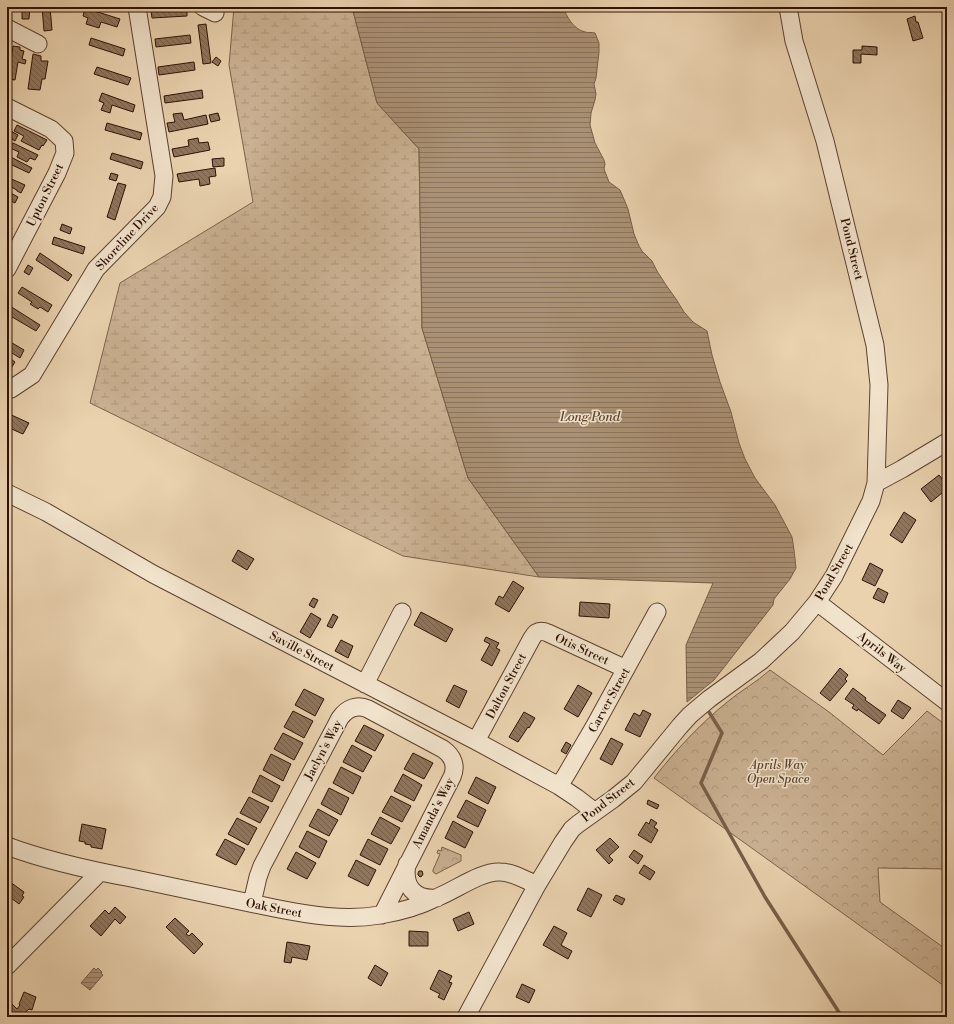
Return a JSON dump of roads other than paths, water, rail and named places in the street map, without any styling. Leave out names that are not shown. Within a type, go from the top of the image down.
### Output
[{"type":"street","name":"Shoreline Drive","points":[[7,390],[11,389],[32,375],[96,269],[157,207],[162,197],[164,176],[137,7]]},
{"type":"street","name":"Pond Street","points":[[466,1017],[536,885],[572,829],[634,782],[690,715],[709,699],[760,662],[792,632],[817,602],[834,576],[871,501],[876,483],[879,385],[875,345],[825,141],[794,41],[788,7]]},
{"type":"street","points":[[7,28],[38,44]]},
{"type":"street","name":"Upton Street","points":[[7,107],[51,129],[64,141],[65,153],[57,174],[7,269]]},
{"type":"street","points":[[876,483],[947,442]]},
{"type":"street","name":"Saville Street","points":[[7,493],[46,512],[153,574],[476,741],[558,786],[578,798],[595,812]]},
{"type":"street","name":"Aprils Way","points":[[817,602],[947,702]]},
{"type":"street","points":[[365,684],[402,612]]},
{"type":"street","name":"Carver Street","points":[[558,786],[594,727],[657,612]]},
{"type":"street","name":"Otis Street","points":[[537,632],[541,631],[548,633],[626,669]]},
{"type":"street","name":"Dalton Street","points":[[476,741],[534,634],[537,632]]},
{"type":"street","name":"Jaclyn's Way","points":[[252,903],[258,877],[264,861],[345,711],[355,707],[363,707],[368,709],[443,749],[450,754],[454,761]]},
{"type":"street","name":"Amanda's Way","points":[[382,915],[452,777],[454,761]]},
{"type":"street","name":"Oak Street","points":[[7,846],[71,866],[300,913],[326,916],[367,917],[382,915],[416,906],[437,898],[474,879],[495,872],[511,874],[536,885]]},
{"type":"street","points":[[407,864],[406,875],[411,890],[415,894],[424,898],[437,898]]},
{"type":"street","points":[[7,966],[100,872]]},
{"type":"water","name":"Long Pond","points":[[352,7],[563,7],[569,19],[577,28],[585,32],[595,33],[599,43],[599,52],[594,84],[596,94],[591,113],[590,125],[595,143],[604,160],[604,169],[609,182],[620,190],[628,209],[634,234],[642,251],[652,261],[684,312],[693,322],[707,331],[720,382],[745,459],[755,478],[775,505],[792,537],[794,550],[796,568],[790,579],[774,599],[773,605],[714,680],[687,702],[686,645],[713,583],[539,577],[468,478],[422,328],[419,149],[377,103]]},
{"type":"water","points":[[94,968],[96,970],[98,968],[103,975],[90,990],[81,983]]},
{"type":"waterway","points":[[709,712],[722,733],[701,783],[765,897],[842,1017]]},
{"type":"park label","name":"Aprils Way Open Space","points":[[778,772]]}]
